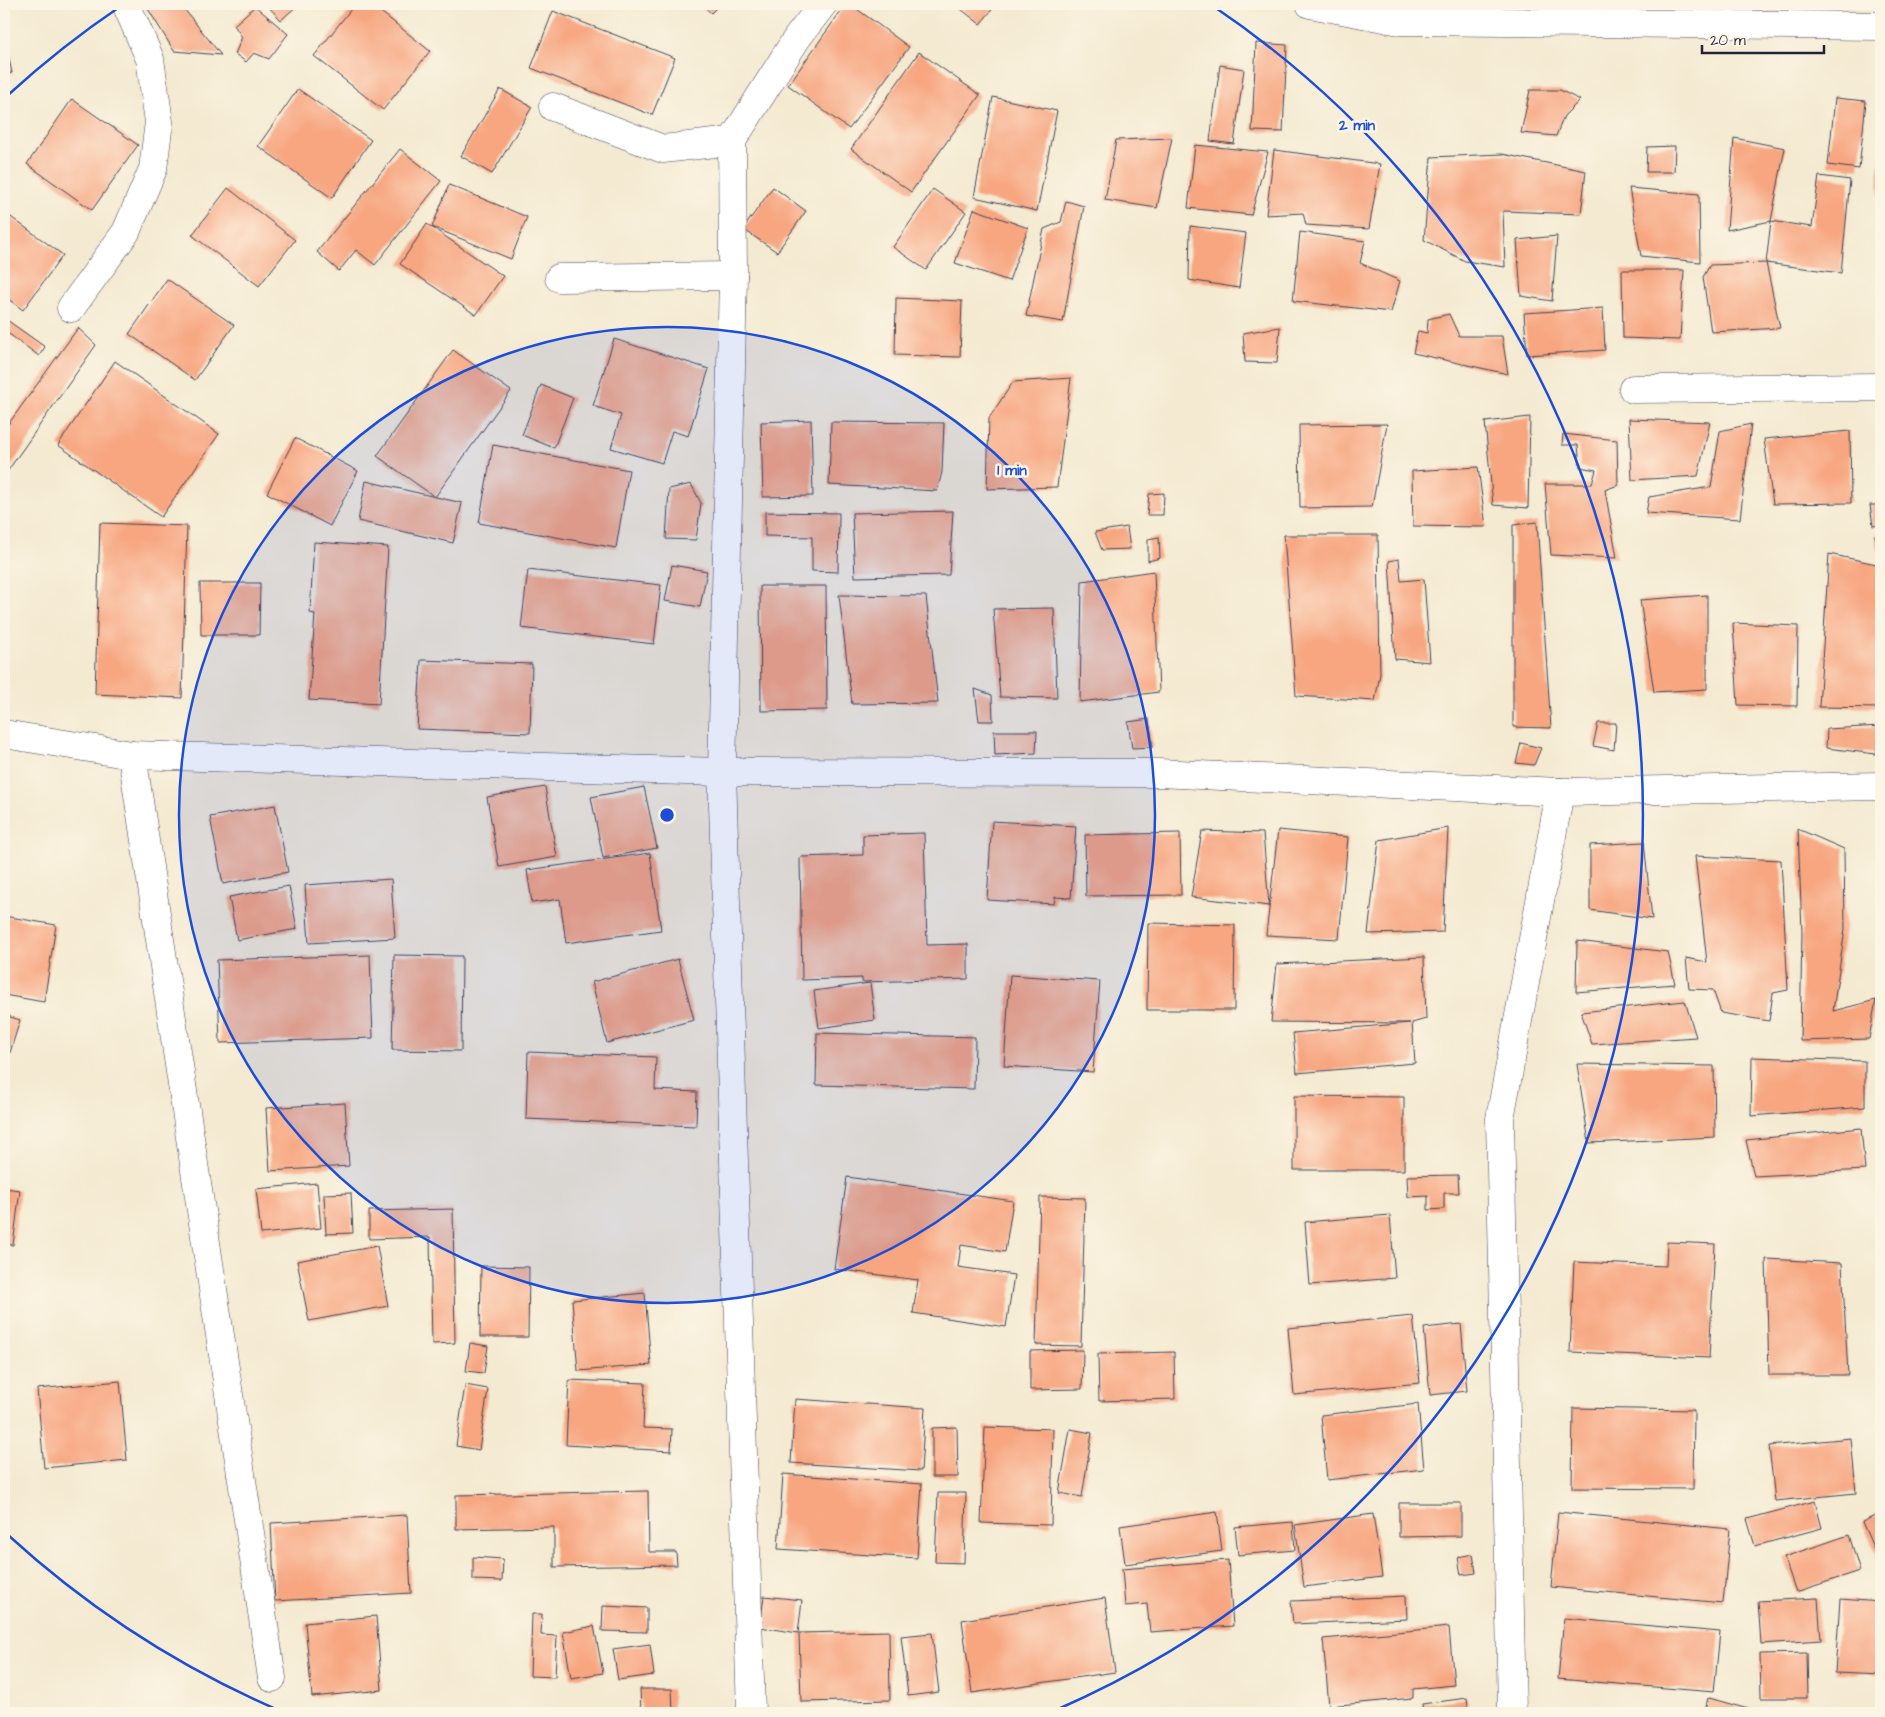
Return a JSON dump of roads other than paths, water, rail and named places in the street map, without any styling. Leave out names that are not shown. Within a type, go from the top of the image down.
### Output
[{"type":"street","points":[[71,308],[126,232],[153,169],[159,122],[150,59],[126,4]]},
{"type":"street","points":[[751,1713],[722,772],[733,276],[732,141],[797,38],[823,4]]},
{"type":"street","points":[[1310,4],[1400,21],[1881,26]]},
{"type":"street","points":[[553,106],[663,149],[732,141]]},
{"type":"street","points":[[559,278],[733,276]]},
{"type":"street","points":[[1633,389],[1881,387]]},
{"type":"street","points":[[4,734],[132,755],[722,772],[1158,774],[1560,792],[1881,786]]},
{"type":"street","points":[[132,755],[272,1678]]},
{"type":"street","points":[[1512,1713],[1500,1119],[1560,792]]}]
